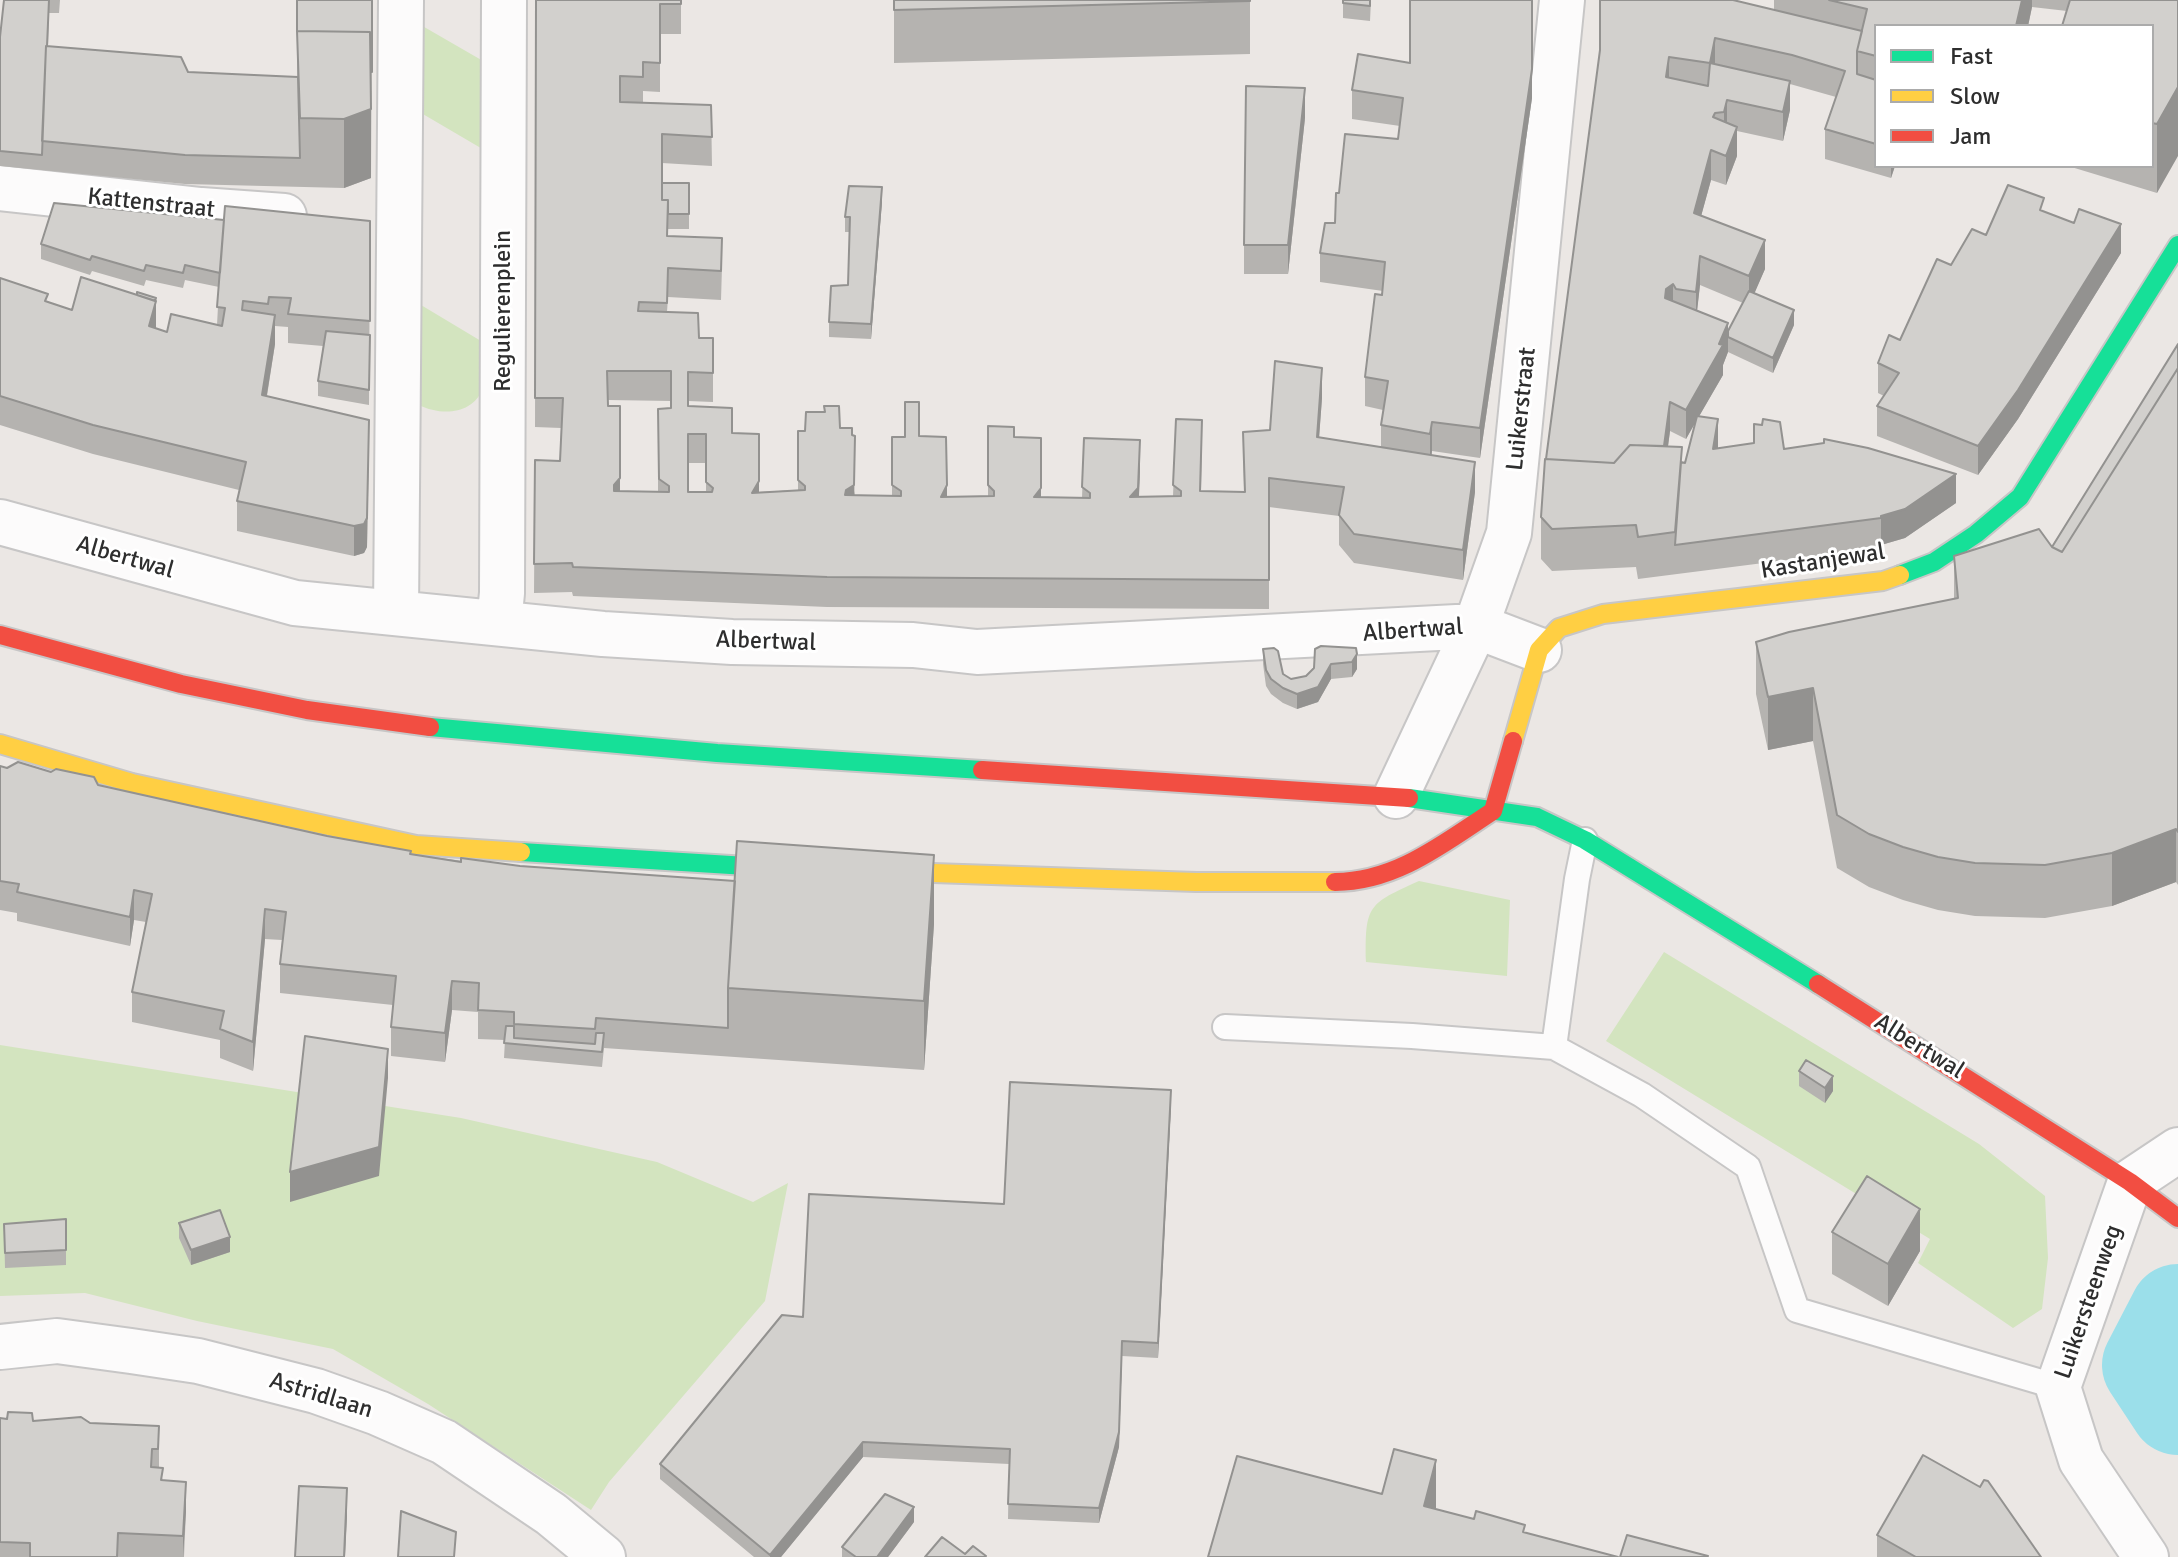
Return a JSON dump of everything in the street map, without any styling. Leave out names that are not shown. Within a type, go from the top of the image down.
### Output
[{"type":"street","points":[[396,613],[401,0]]},
{"type":"street","name":"Regulierenplein","points":[[499,623],[503,577],[504,0]]},
{"type":"street","name":"Luikerstraat","points":[[1396,796],[1476,626],[1509,533],[1562,0]]},
{"type":"street","name":"Kattenstraat","points":[[0,188],[201,210],[399,223]]},
{"type":"street","name":"Kastanjewal","points":[[1539,650],[1559,628],[1603,614],[1883,581],[1934,562],[1976,534],[2020,497],[2178,245]]},
{"type":"street","name":"Albertwal","points":[[0,522],[295,603],[603,634],[732,642],[913,645],[977,652],[1476,626],[1539,650]]},
{"type":"street","name":"Albertwal","points":[[0,635],[181,684],[307,710],[433,727],[733,754],[1396,796],[1537,817],[1585,840],[1952,1067],[2130,1182]]},
{"type":"street","points":[[851,870],[1196,882],[1356,882],[1414,863],[1493,811],[1539,650]]},
{"type":"street","points":[[0,744],[132,783],[416,845],[819,869]]},
{"type":"street","points":[[2178,1150],[2130,1182],[2178,1218]]},
{"type":"street","name":"Luikersteenweg","points":[[2130,1182],[2058,1387],[2081,1460],[2146,1557]]},
{"type":"street","name":"Astridlaan","points":[[0,1347],[57,1341],[101,1347],[198,1361],[316,1391],[378,1413],[444,1442],[551,1514],[603,1557]]},
{"type":"lane","points":[[1554,1047],[1585,840]]},
{"type":"lane","points":[[1225,1027],[1554,1047],[1642,1095],[1748,1167],[1797,1310],[2058,1387]]},
{"type":"green space","points":[[419,24],[490,65],[491,154],[416,110]]},
{"type":"green space","points":[[416,302],[486,344],[483,388],[472,404],[464,408],[446,412],[419,405]]},
{"type":"green space","points":[[1419,881],[1510,900],[1507,976],[1366,962],[1367,929],[1373,909],[1389,895]]},
{"type":"green space","points":[[1664,952],[1979,1144],[2045,1196],[2048,1258],[2042,1309],[2013,1328],[1918,1263],[1930,1239],[1606,1041]]},
{"type":"green space","points":[[0,1045],[461,1118],[657,1162],[753,1202],[788,1183],[765,1301],[609,1482],[591,1510],[428,1404],[333,1349],[197,1321],[85,1293],[0,1296]]},
{"type":"building","points":[[4,0],[49,0],[42,155],[0,151],[0,37]]},
{"type":"building","points":[[297,0],[372,0],[372,72],[370,32],[297,31]]},
{"type":"building","points":[[536,0],[681,0],[681,4],[660,4],[660,63],[643,62],[643,77],[620,76],[620,102],[711,105],[712,137],[662,134],[662,200],[668,200],[667,236],[722,238],[721,271],[668,268],[667,303],[639,302],[638,311],[698,313],[699,338],[713,338],[713,373],[688,372],[688,406],[732,408],[732,433],[759,434],[759,481],[752,493],[805,490],[798,480],[798,431],[805,431],[806,412],[825,412],[824,406],[839,406],[840,428],[852,428],[852,435],[855,436],[854,485],[846,490],[845,495],[901,496],[901,491],[892,485],[892,437],[905,437],[905,402],[919,402],[919,436],[946,437],[947,485],[941,497],[994,496],[988,485],[988,426],[1014,427],[1014,437],[1041,438],[1041,488],[1034,497],[1090,498],[1090,493],[1082,487],[1084,438],[1140,440],[1138,488],[1130,497],[1181,496],[1181,491],[1173,485],[1176,419],[1202,420],[1200,491],[1245,492],[1243,432],[1270,430],[1275,361],[1322,368],[1317,437],[1475,462],[1463,550],[1354,534],[1339,515],[1344,487],[1269,478],[1269,580],[827,577],[573,567],[572,563],[534,564],[535,460],[560,461],[563,398],[535,398]],"holes":[[[607,371],[671,371],[671,408],[658,409],[659,479],[669,486],[669,492],[614,491],[614,485],[620,478],[620,406],[608,406]],[[688,434],[706,434],[706,482],[713,488],[712,492],[688,492]]]},
{"type":"building","points":[[894,0],[1250,0],[1250,1],[894,10]]},
{"type":"building","points":[[1343,0],[1370,0],[1370,6],[1343,3]]},
{"type":"building","points":[[1410,0],[1532,0],[1532,69],[1480,428],[1432,422],[1430,434],[1381,425],[1388,381],[1365,377],[1375,294],[1382,295],[1385,262],[1320,253],[1325,223],[1335,223],[1345,134],[1398,139],[1403,98],[1352,90],[1358,54],[1410,63]]},
{"type":"building","points":[[1600,0],[1733,0],[1862,31],[1857,51],[1857,74],[1874,79],[1874,143],[1825,129],[1845,71],[1792,55],[1715,38],[1710,63],[1790,81],[1783,112],[1727,100],[1724,112],[1715,113],[1713,117],[1737,127],[1726,156],[1711,150],[1694,213],[1765,240],[1749,276],[1700,256],[1696,292],[1676,289],[1673,284],[1666,289],[1665,298],[1728,323],[1719,344],[1723,345],[1686,410],[1670,402],[1664,446],[1630,445],[1614,463],[1546,459],[1600,50]],"holes":[[[1669,57],[1710,63],[1708,86],[1666,77]]]},
{"type":"building","points":[[1829,0],[2022,0],[2016,24],[1874,24],[1874,55],[1857,51],[1867,9]]},
{"type":"building","points":[[2070,0],[2178,0],[2178,87],[2157,124],[2154,123],[2154,24],[2063,24]]},
{"type":"building","points":[[297,31],[370,32],[371,109],[344,119],[300,118]]},
{"type":"building","points":[[46,46],[181,57],[188,72],[298,77],[300,158],[185,155],[42,141]]},
{"type":"building","points":[[1246,86],[1305,88],[1288,245],[1244,245]]},
{"type":"building","points":[[662,183],[689,183],[689,214],[668,214],[668,200],[662,200]]},
{"type":"building","points":[[2008,185],[2044,198],[2040,210],[2074,223],[2079,209],[2121,224],[2018,390],[1978,446],[1877,406],[1899,373],[1878,363],[1889,335],[1900,340],[1937,259],[1951,265],[1972,229],[1986,235]]},
{"type":"building","points":[[849,186],[882,187],[871,324],[829,322],[831,286],[848,285],[850,217],[845,217]]},
{"type":"building","points":[[54,203],[224,220],[220,273],[185,265],[183,273],[146,265],[144,271],[92,256],[90,260],[41,244]]},
{"type":"building","points":[[225,206],[370,221],[370,321],[288,314],[291,298],[269,297],[268,304],[243,301],[242,310],[275,315],[262,395],[369,420],[367,518],[364,524],[354,526],[237,501],[246,462],[93,425],[0,396],[0,278],[48,294],[45,301],[72,310],[81,277],[156,301],[149,326],[167,332],[171,314],[222,326],[225,308],[217,307]]},
{"type":"building","points":[[1749,291],[1794,310],[1773,358],[1728,337],[1728,331]]},
{"type":"building","points":[[137,292],[156,298],[155,301],[137,295]]},
{"type":"building","points":[[326,331],[370,335],[369,390],[318,381]]},
{"type":"building","points":[[2178,344],[2178,368],[2062,552],[2052,547]]},
{"type":"building","points":[[2178,368],[2178,832],[2176,829],[2112,853],[2045,865],[1975,863],[1903,847],[1869,834],[1837,815],[1813,688],[1768,697],[1756,642],[1789,632],[1958,598],[1954,556],[2039,529],[2052,547],[2062,552]]},
{"type":"building","points":[[1697,416],[1718,419],[1713,449],[1754,443],[1754,424],[1762,425],[1763,419],[1780,422],[1784,449],[1824,443],[1824,439],[1868,448],[1956,474],[1905,509],[1881,518],[1675,545],[1681,462],[1685,463]]},
{"type":"building","points":[[1630,445],[1682,447],[1675,532],[1638,537],[1636,525],[1552,529],[1541,517],[1545,459],[1614,463]]},
{"type":"building","points":[[1321,646],[1356,648],[1357,654],[1352,662],[1331,664],[1318,687],[1297,694],[1271,679],[1266,670],[1263,649],[1274,648],[1278,651],[1283,674],[1291,679],[1306,676],[1314,668],[1315,649]]},
{"type":"building","points":[[18,762],[51,772],[56,769],[94,777],[98,785],[327,836],[411,851],[410,854],[461,862],[461,858],[520,866],[735,881],[728,1028],[596,1018],[595,1029],[514,1024],[514,1012],[478,1010],[479,983],[452,981],[445,1033],[391,1027],[396,976],[280,964],[286,912],[265,909],[253,1042],[220,1029],[224,1011],[132,992],[152,894],[134,890],[130,917],[17,892],[19,884],[0,881],[0,766],[7,768]]},
{"type":"building","points":[[737,841],[934,855],[924,1001],[728,988]]},
{"type":"building","points":[[506,1026],[514,1026],[514,1038],[595,1044],[596,1033],[604,1033],[602,1052],[504,1043]]},
{"type":"building","points":[[305,1036],[388,1049],[379,1147],[290,1172]]},
{"type":"building","points":[[1806,1060],[1833,1076],[1825,1088],[1799,1071]]},
{"type":"building","points":[[1010,1082],[1171,1090],[1158,1343],[1122,1341],[1119,1432],[1099,1508],[1008,1504],[1010,1449],[863,1442],[770,1555],[660,1464],[782,1315],[803,1317],[809,1194],[1004,1204]]},
{"type":"building","points":[[1867,1176],[1920,1209],[1888,1264],[1832,1232]]},
{"type":"building","points":[[220,1210],[230,1237],[191,1250],[179,1223]]},
{"type":"building","points":[[66,1219],[66,1250],[5,1253],[4,1224]]},
{"type":"building","points":[[8,1412],[32,1413],[33,1421],[81,1417],[90,1423],[159,1426],[158,1449],[152,1449],[151,1467],[163,1468],[161,1480],[186,1482],[183,1536],[118,1533],[117,1557],[30,1557],[30,1543],[0,1542],[0,1418],[7,1419]]},
{"type":"building","points":[[1394,1449],[1436,1460],[1424,1506],[1474,1519],[1476,1511],[1525,1525],[1523,1532],[1618,1557],[1208,1557],[1237,1456],[1382,1494]]},
{"type":"building","points":[[1923,1455],[1980,1487],[1984,1480],[1988,1481],[2041,1557],[1916,1557],[1877,1535]]},
{"type":"building","points":[[299,1486],[347,1488],[344,1557],[295,1557]]},
{"type":"building","points":[[885,1494],[914,1507],[877,1557],[856,1557],[842,1547]]},
{"type":"building","points":[[401,1511],[456,1532],[454,1557],[398,1557]]},
{"type":"building","points":[[1627,1535],[1708,1556],[1620,1557]]},
{"type":"building","points":[[942,1537],[965,1554],[973,1546],[986,1556],[925,1557]]},
{"type":"waterway","points":[[2178,1313],[2151,1365],[2178,1406]]},
{"type":"traffic: fast","points":[[1900,575],[1934,562],[1976,534],[2020,497],[2178,245]]},
{"type":"traffic: fast","points":[[430,727],[717,753],[982,770]]},
{"type":"traffic: fast","points":[[1409,798],[1537,817],[1585,840],[1818,984]]},
{"type":"traffic: fast","points":[[521,852],[795,869]]},
{"type":"traffic: slow","points":[[1513,741],[1539,650],[1559,628],[1603,614],[1883,581],[1900,575]]},
{"type":"traffic: slow","points":[[0,744],[132,783],[416,845],[521,852]]},
{"type":"traffic: slow","points":[[875,871],[1196,882],[1335,882]]},
{"type":"traffic: jam","points":[[0,635],[181,684],[307,710],[430,727]]},
{"type":"traffic: jam","points":[[1335,882],[1357,880],[1399,868],[1438,848],[1493,811],[1513,741]]},
{"type":"traffic: jam","points":[[982,770],[1409,798]]},
{"type":"traffic: jam","points":[[1818,984],[2130,1182],[2178,1218]]}]
